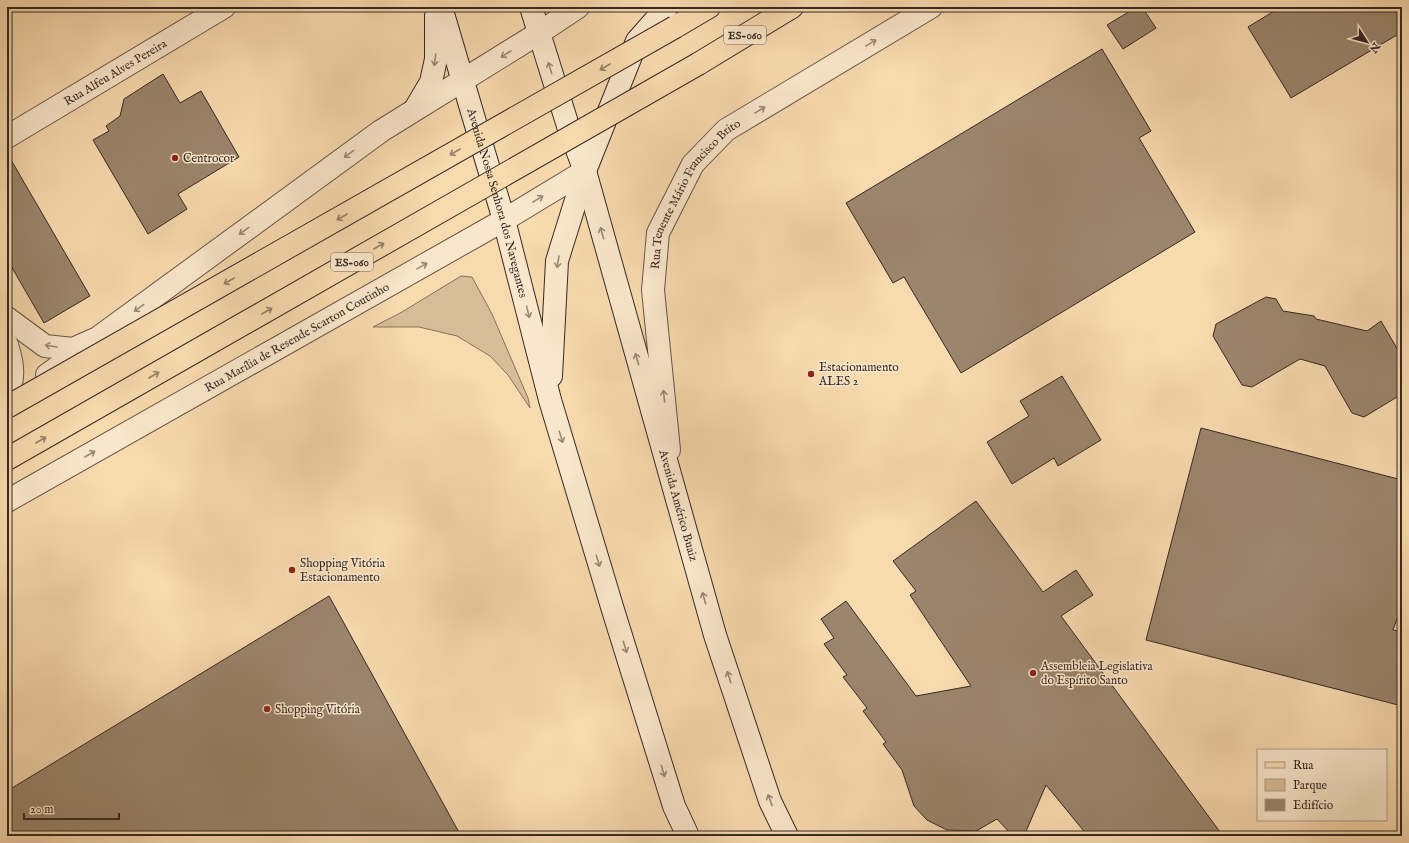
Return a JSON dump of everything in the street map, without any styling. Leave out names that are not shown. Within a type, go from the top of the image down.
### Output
[{"type":"main road","points":[[7,406],[709,7]]},
{"type":"main road","name":"ES-060","points":[[7,459],[691,68],[792,7]]},
{"type":"street","name":"Rua Alfeu Alves Pereira","points":[[7,137],[224,7]]},
{"type":"street","points":[[415,109],[431,82],[436,59],[436,7]]},
{"type":"street","name":"Avenida Nossa Senhora dos Navegantes","points":[[441,7],[504,220],[550,400]]},
{"type":"street","points":[[531,7],[568,126],[585,171]]},
{"type":"street","points":[[7,406],[381,131],[539,33],[578,7]]},
{"type":"street","points":[[667,7],[637,41],[585,171],[557,261],[550,400],[672,799],[688,836]]},
{"type":"street","name":"Rua Tenente Mário Francisco Brito","points":[[674,491],[653,290],[658,233],[693,164],[726,130],[931,7]]},
{"type":"street","name":"Rua Marília de Resende Scarton Coutinho","points":[[7,501],[504,220],[585,171]]},
{"type":"street","name":"Avenida Américo Buaiz","points":[[585,171],[715,635],[770,801],[786,836]]},
{"type":"street","points":[[7,318],[45,346],[72,349],[101,336]]},
{"type":"street","points":[[7,345],[12,359],[12,386],[7,393]]},
{"type":"green space","points":[[461,276],[472,277],[492,314],[528,398],[530,408],[508,375],[490,356],[457,336],[419,327],[373,327],[402,312]]},
{"type":"building","points":[[1137,7],[1142,7],[1156,28],[1123,49],[1107,25]]},
{"type":"building","points":[[1281,7],[1402,7],[1402,32],[1291,98],[1248,27]]},
{"type":"building","points":[[1102,49],[1151,131],[1139,138],[1195,232],[961,373],[904,277],[893,283],[846,203]]},
{"type":"building","name":"Centrocor","points":[[163,74],[180,103],[201,91],[239,157],[178,194],[187,209],[148,234],[93,140],[109,131],[106,126],[120,116],[124,99]]},
{"type":"building","points":[[7,153],[90,296],[44,323],[7,259]]},
{"type":"building","points":[[1266,297],[1276,299],[1283,311],[1314,316],[1316,319],[1367,331],[1381,321],[1402,357],[1402,394],[1364,417],[1352,413],[1325,366],[1300,359],[1252,387],[1242,385],[1213,336],[1216,324]]},
{"type":"building","points":[[1062,376],[1101,440],[1058,466],[1054,458],[1012,484],[987,442],[1029,416],[1020,401]]},
{"type":"building","points":[[1201,428],[1402,480],[1402,605],[1393,630],[1402,632],[1402,706],[1146,640]]},
{"type":"building","name":"Assembleia Legislativa do Espírito Santo","points":[[976,501],[1043,592],[1076,570],[1093,595],[1061,616],[1223,836],[1088,836],[1046,785],[1024,836],[1013,836],[997,819],[976,831],[947,830],[927,820],[914,806],[902,770],[883,744],[886,742],[863,711],[867,708],[843,677],[847,675],[824,644],[834,638],[821,619],[846,601],[916,696],[971,686],[910,595],[916,591],[893,561]]},
{"type":"building","name":"Shopping Vitória","points":[[329,596],[461,836],[7,836],[7,791]]},
{"type":"place","name":"Centrocor","points":[[175,158]]},
{"type":"place","name":"Estacionamento ALES 2","points":[[811,374]]},
{"type":"place","name":"Shopping Vitória Estacionamento","points":[[292,570]]},
{"type":"place","name":"Assembleia Legislativa do Espírito Santo","points":[[1033,673]]},
{"type":"place","name":"Shopping Vitória","points":[[267,709]]}]
